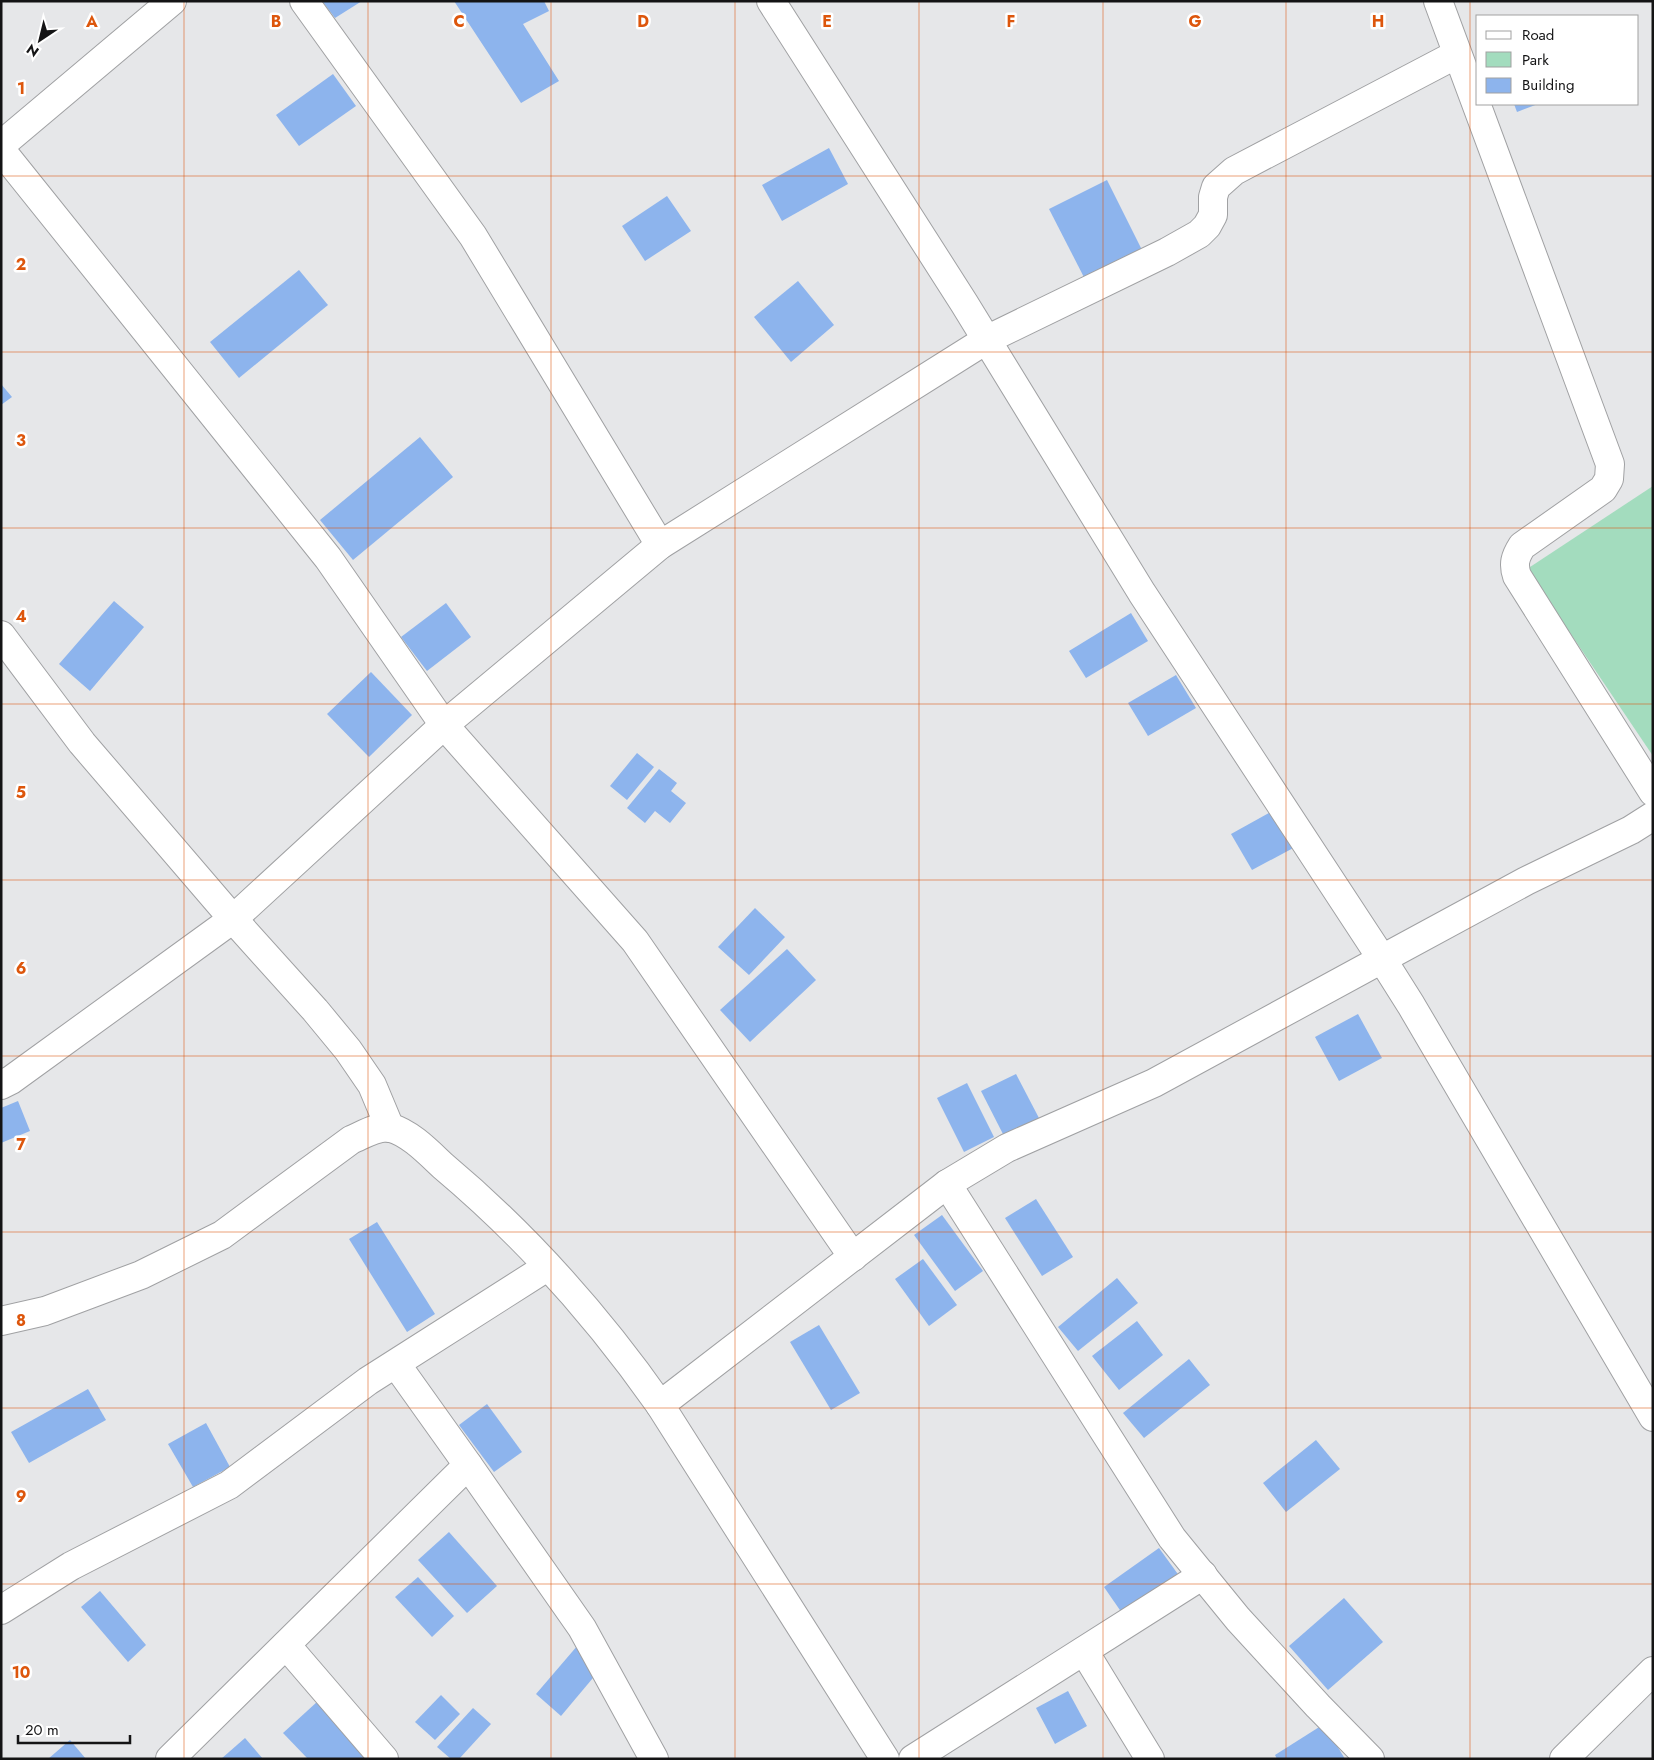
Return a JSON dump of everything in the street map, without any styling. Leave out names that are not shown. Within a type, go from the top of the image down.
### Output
[{"type":"street","points":[[1,145],[172,1]]},
{"type":"street","points":[[304,1],[473,236],[660,545]]},
{"type":"street","points":[[771,1],[964,303],[1142,593],[1382,959],[1653,1416]]},
{"type":"street","points":[[1438,1],[1476,105]]},
{"type":"street","points":[[1,1085],[11,1080],[233,919],[444,725],[660,545],[986,340],[1167,252],[1199,234],[1208,226],[1213,215],[1213,197],[1216,187],[1229,174],[1457,54]]},
{"type":"street","points":[[1476,105],[1610,464],[1609,479],[1603,489],[1522,546],[1515,557],[1514,568],[1517,576],[1653,792]]},
{"type":"street","points":[[1,150],[328,558],[444,725],[635,941],[854,1257]]},
{"type":"street","points":[[1,635],[82,743],[348,1050],[372,1085],[390,1128]]},
{"type":"street","points":[[660,1405],[947,1184],[1007,1148],[1154,1083],[1526,881],[1642,823]]},
{"type":"street","points":[[1,1322],[44,1311],[141,1275],[222,1235],[352,1140],[372,1130],[390,1128],[413,1139],[476,1194],[547,1267],[611,1337],[660,1405],[885,1759]]},
{"type":"street","points":[[947,1184],[1172,1538],[1238,1619],[1370,1759]]},
{"type":"street","points":[[1,1610],[71,1566],[228,1485],[368,1381],[547,1267]]},
{"type":"street","points":[[396,1364],[582,1628],[654,1759]]},
{"type":"street","points":[[170,1759],[468,1465]]},
{"type":"street","points":[[913,1759],[1203,1575]]},
{"type":"street","points":[[286,1645],[384,1759]]},
{"type":"street","points":[[1084,1651],[1150,1759]]},
{"type":"street","points":[[1564,1759],[1653,1671]]},
{"type":"green space","points":[[1653,486],[1653,756],[1527,569]]},
{"type":"building","points":[[322,1],[362,1],[335,18]]},
{"type":"building","points":[[454,1],[544,1],[549,11],[523,24],[559,81],[521,103]]},
{"type":"building","points":[[333,74],[356,106],[299,146],[276,115]]},
{"type":"building","points":[[1514,105],[1535,105],[1517,112]]},
{"type":"building","points":[[829,148],[848,184],[782,221],[762,185]]},
{"type":"building","points":[[1107,180],[1146,258],[1089,287],[1049,209]]},
{"type":"building","points":[[667,196],[691,231],[645,261],[622,226]]},
{"type":"building","points":[[299,270],[328,305],[239,378],[210,342]]},
{"type":"building","points":[[798,281],[834,325],[791,362],[754,317]]},
{"type":"building","points":[[1,384],[12,397],[1,405]]},
{"type":"building","points":[[420,437],[453,477],[353,560],[320,520]]},
{"type":"building","points":[[114,601],[144,627],[90,691],[59,664]]},
{"type":"building","points":[[446,603],[471,637],[427,671],[401,637]]},
{"type":"building","points":[[1131,613],[1148,641],[1086,678],[1069,651]]},
{"type":"building","points":[[371,672],[412,715],[369,757],[327,714]]},
{"type":"building","points":[[1176,675],[1196,708],[1148,736],[1128,703]]},
{"type":"building","points":[[637,753],[654,767],[627,800],[610,786]]},
{"type":"building","points":[[659,769],[677,783],[671,791],[686,803],[670,823],[655,811],[645,823],[627,808]]},
{"type":"building","points":[[1276,809],[1297,846],[1252,870],[1231,834]]},
{"type":"building","points":[[755,908],[785,937],[749,975],[718,947]]},
{"type":"building","points":[[787,949],[816,980],[750,1042],[720,1010]]},
{"type":"building","points":[[1358,1014],[1382,1058],[1339,1081],[1315,1037]]},
{"type":"building","points":[[1016,1074],[1040,1120],[1005,1138],[981,1091]]},
{"type":"building","points":[[967,1083],[994,1137],[964,1152],[937,1098]]},
{"type":"building","points":[[18,1101],[30,1131],[1,1143],[1,1108]]},
{"type":"building","points":[[1036,1199],[1073,1257],[1042,1276],[1005,1218]]},
{"type":"building","points":[[942,1215],[983,1271],[955,1291],[914,1235]]},
{"type":"building","points":[[377,1222],[435,1314],[407,1332],[349,1239]]},
{"type":"building","points":[[923,1259],[957,1305],[929,1326],[895,1279]]},
{"type":"building","points":[[1117,1278],[1138,1303],[1078,1351],[1058,1327]]},
{"type":"building","points":[[1137,1321],[1163,1355],[1119,1390],[1092,1356]]},
{"type":"building","points":[[819,1325],[860,1393],[831,1410],[790,1342]]},
{"type":"building","points":[[1189,1359],[1210,1385],[1144,1438],[1123,1413]]},
{"type":"building","points":[[88,1389],[106,1420],[29,1463],[11,1432]]},
{"type":"building","points":[[487,1404],[522,1452],[494,1472],[459,1425]]},
{"type":"building","points":[[206,1423],[230,1467],[193,1487],[168,1444]]},
{"type":"building","points":[[1316,1440],[1340,1469],[1286,1512],[1263,1483]]},
{"type":"building","points":[[449,1532],[497,1586],[467,1613],[418,1560]]},
{"type":"building","points":[[1159,1548],[1180,1577],[1124,1616],[1104,1587]]},
{"type":"building","points":[[418,1577],[454,1616],[432,1637],[395,1597]]},
{"type":"building","points":[[100,1591],[146,1645],[128,1662],[81,1607]]},
{"type":"building","points":[[1344,1598],[1383,1642],[1328,1690],[1289,1646]]},
{"type":"building","points":[[578,1645],[603,1666],[561,1716],[536,1694]]},
{"type":"building","points":[[1068,1691],[1087,1726],[1055,1744],[1036,1708]]},
{"type":"building","points":[[441,1695],[460,1714],[435,1740],[415,1722]]},
{"type":"building","points":[[318,1701],[373,1759],[308,1759],[283,1733]]},
{"type":"building","points":[[473,1708],[491,1724],[459,1759],[451,1759],[437,1747]]},
{"type":"building","points":[[1324,1724],[1345,1759],[1277,1759],[1275,1755]]},
{"type":"building","points":[[245,1738],[263,1759],[221,1759]]},
{"type":"building","points":[[70,1740],[86,1759],[48,1759]]}]
